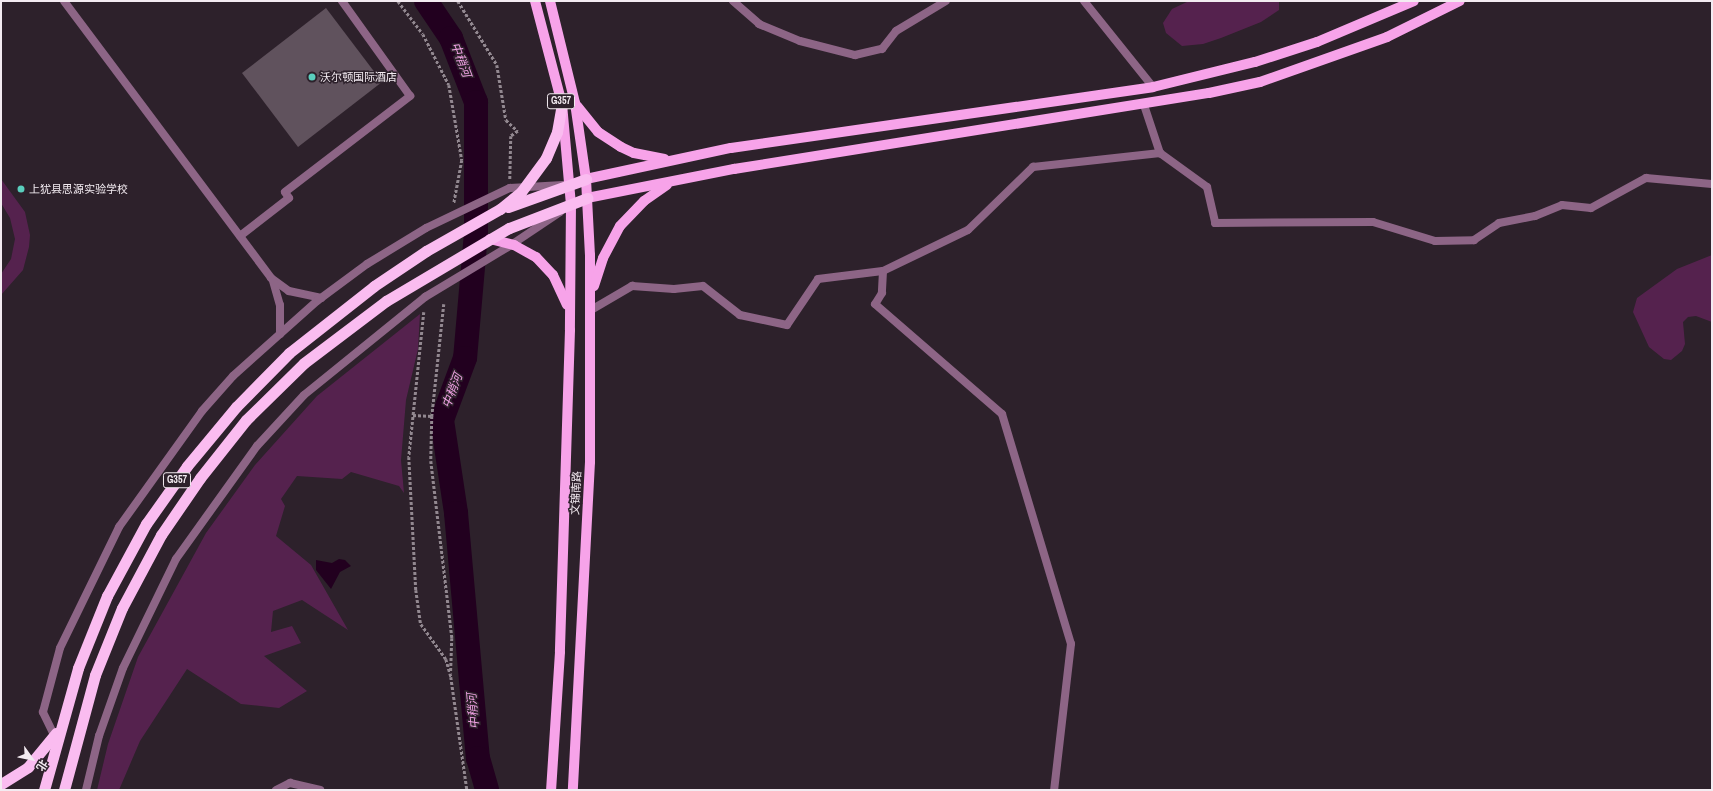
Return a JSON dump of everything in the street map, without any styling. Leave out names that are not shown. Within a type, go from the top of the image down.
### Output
[{"type":"highway","points":[[500,209],[526,187],[539,170],[552,145],[562,104]]},
{"type":"highway","name":"G357","points":[[44,790],[56,738],[78,668],[107,596],[146,524],[187,466],[236,407],[289,353],[374,286],[426,251],[500,209],[586,179]]},
{"type":"highway","name":"G357","points":[[64,790],[95,675],[122,608],[161,535],[200,478],[246,420],[304,363],[386,301],[426,275],[509,228],[587,198]]},
{"type":"highway","points":[[1,784],[28,767],[56,738]]},
{"type":"main road","name":"G357","points":[[535,1],[562,104],[571,204]]},
{"type":"main road","name":"G357","points":[[550,1],[575,103],[586,179],[587,198]]},
{"type":"main road","points":[[586,179],[731,148],[1153,87],[1255,62],[1317,42],[1414,1]]},
{"type":"main road","points":[[587,198],[734,169],[1144,105],[1253,83],[1290,72],[1387,37],[1460,1]]},
{"type":"main road","points":[[575,103],[598,132],[621,147],[648,157],[678,159]]},
{"type":"main road","points":[[591,310],[597,274],[617,232],[644,201],[673,181]]},
{"type":"main road","name":"文锦南路","points":[[574,790],[590,462],[591,310],[587,198]]},
{"type":"main road","name":"文锦南路","points":[[551,790],[560,652],[570,330],[571,204]]},
{"type":"main road","points":[[490,239],[536,257],[553,275],[564,295],[570,330]]},
{"type":"street","points":[[64,1],[271,278],[289,291],[321,298]]},
{"type":"street","points":[[240,236],[289,198],[284,192],[410,96],[342,1]]},
{"type":"street","points":[[733,1],[759,24],[800,41],[855,55],[882,48],[896,31],[946,1]]},
{"type":"street","points":[[1084,1],[1153,87]]},
{"type":"street","points":[[1144,105],[1160,153],[1207,187],[1216,223],[1373,222],[1435,241],[1474,240],[1499,223],[1535,216],[1562,205],[1591,208],[1646,178],[1712,184]]},
{"type":"street","points":[[591,310],[632,286],[674,289],[703,286],[740,315],[787,325],[818,279],[883,271],[968,230],[1033,168],[1160,153]]},
{"type":"street","points":[[56,738],[43,712],[60,648],[119,528],[202,411],[233,376],[321,298],[367,264],[426,228],[510,188],[570,184]]},
{"type":"street","points":[[86,790],[99,736],[123,668],[180,553],[257,446],[304,396],[425,297],[511,246],[571,204]]},
{"type":"street","points":[[883,271],[882,293],[875,304],[1002,414],[1071,644],[1054,790]]},
{"type":"street","points":[[271,278],[280,305],[280,334]]},
{"type":"street","points":[[276,790],[290,783],[320,790]]},
{"type":"path","points":[[398,1],[423,34],[449,86],[462,160],[452,216]]},
{"type":"path","points":[[458,1],[497,66],[506,120],[518,130],[511,136],[510,188]]},
{"type":"path","points":[[425,297],[409,457],[416,590],[421,624],[446,659],[451,677],[467,790]]},
{"type":"path","points":[[444,304],[432,416],[431,461],[452,638],[451,677]]},
{"type":"path","points":[[413,415],[432,416]]},
{"type":"shaded area","points":[[1189,1],[1279,1],[1279,10],[1261,22],[1221,38],[1203,44],[1182,46],[1166,33],[1163,23],[1172,9]]},
{"type":"shaded area","points":[[1,179],[25,212],[30,235],[29,247],[23,270],[1,295],[1,274],[11,259],[15,239],[10,218],[1,203]]},
{"type":"shaded area","points":[[1712,255],[1712,322],[1696,316],[1688,317],[1683,322],[1685,344],[1682,351],[1671,360],[1664,359],[1649,347],[1633,312],[1637,298],[1677,269]]},
{"type":"shaded area","points":[[420,314],[418,349],[406,400],[401,460],[404,493],[399,486],[351,472],[342,479],[297,476],[281,499],[285,506],[276,536],[311,565],[348,630],[302,600],[273,611],[271,632],[292,626],[301,643],[264,656],[307,691],[279,708],[241,704],[187,669],[140,741],[119,790],[97,790],[108,744],[138,657],[206,533],[255,465],[317,396]]},
{"type":"shaded area","points":[[339,559],[345,560],[351,566],[340,572],[331,589],[316,570],[316,560],[332,563]]},
{"type":"building","name":"沃尔顿国际酒店","points":[[326,8],[382,82],[298,147],[242,73]]},
{"type":"waterway","name":"中稍河","points":[[426,1],[451,38],[476,102],[476,233],[465,358],[442,420],[456,513],[478,758],[487,790]]},
{"type":"place","name":"沃尔顿国际酒店","points":[[312,77]]},
{"type":"place","name":"上犹县思源实验学校","points":[[21,189]]}]
